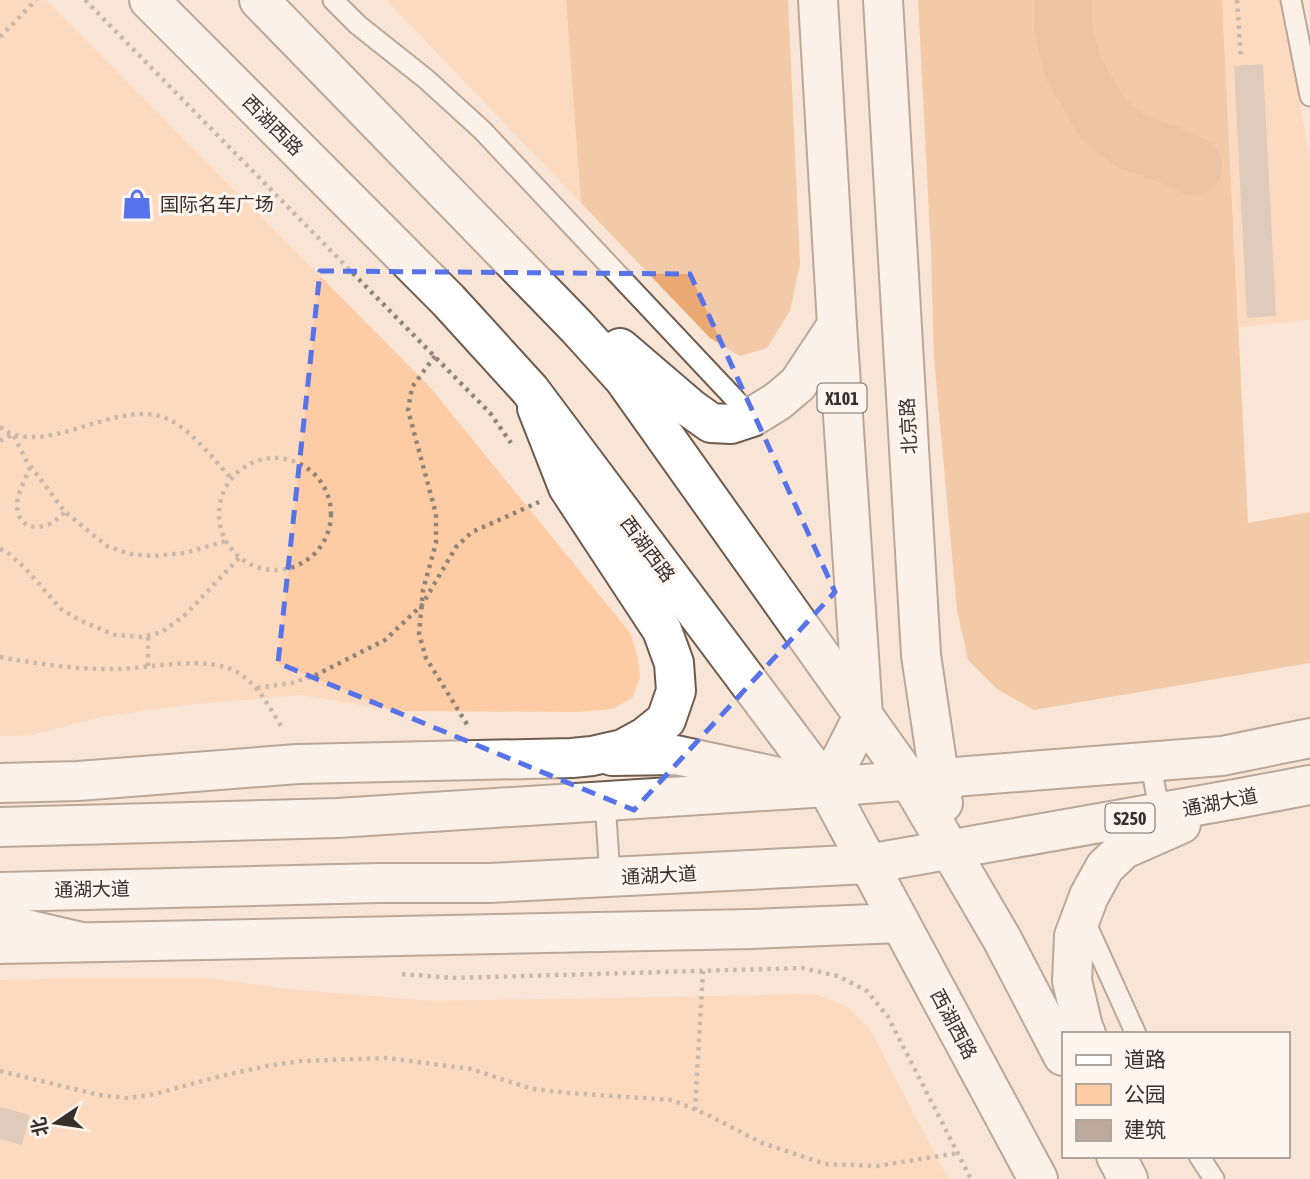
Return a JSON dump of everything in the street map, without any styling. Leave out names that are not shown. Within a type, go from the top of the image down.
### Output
[{"type":"main road","name":"西湖西路","points":[[149,0],[448,300],[530,390],[827,787],[1038,1179]]},
{"type":"main road","points":[[259,0],[553,302],[624,379],[863,716],[924,779],[950,850],[1002,939],[1062,1054]]},
{"type":"main road","name":"X101","points":[[818,0],[863,716]]},
{"type":"main road","name":"北京路","points":[[883,0],[921,655],[924,779]]},
{"type":"main road","points":[[553,302],[610,340],[711,423],[731,424],[752,417],[778,401],[798,384],[837,325]]},
{"type":"main road","points":[[530,390],[568,487],[662,630],[674,663],[676,691],[666,720],[645,737],[623,749],[592,756]]},
{"type":"main road","points":[[827,787],[863,716]]},
{"type":"main road","points":[[0,827],[337,818],[827,787],[1222,755],[1310,738]]},
{"type":"main road","points":[[0,783],[78,781],[298,764],[676,755],[827,787]]},
{"type":"main road","name":"通湖大道","points":[[0,892],[489,883],[869,864],[1310,785]]},
{"type":"main road","points":[[1085,1032],[1072,981],[1074,936],[1089,896],[1105,867],[1124,849],[1241,798]]},
{"type":"main road","points":[[0,923],[81,942]]},
{"type":"main road","points":[[0,944],[752,929],[900,923]]},
{"type":"main road","points":[[1117,1158],[1128,1179]]},
{"type":"main road","points":[[1147,1158],[1157,1179]]},
{"type":"lane","points":[[333,0],[358,25],[426,79],[482,130],[752,417]]},
{"type":"lane","points":[[1292,0],[1310,96]]},
{"type":"lane","points":[[1150,761],[1160,813]]},
{"type":"lane","points":[[605,801],[610,877]]},
{"type":"lane","points":[[1082,915],[1135,1032]]},
{"type":"lane","points":[[1200,1158],[1214,1179]]},
{"type":"path","points":[[0,37],[36,0]]},
{"type":"path","points":[[85,0],[490,413],[511,444]]},
{"type":"path","points":[[1237,0],[1241,59]]},
{"type":"path","points":[[435,356],[412,387],[408,410],[436,514],[436,543],[423,590],[419,634],[426,658],[471,731]]},
{"type":"path","points":[[0,427],[6,432],[30,438],[123,416],[141,414],[163,417],[187,430],[231,478]]},
{"type":"path","points":[[0,440],[13,434]]},
{"type":"path","points":[[13,434],[31,466],[65,512],[107,546],[130,554],[153,556],[185,553],[226,541]]},
{"type":"path","points":[[279,457],[296,461],[312,470],[324,486],[331,504],[331,524],[324,542],[312,558],[295,567],[276,571],[256,568],[239,558],[220,528],[219,510],[223,492],[231,478],[245,466],[262,458],[279,457]]},
{"type":"path","points":[[31,466],[18,496],[17,510],[20,520],[38,527],[50,524],[65,512]]},
{"type":"path","points":[[257,688],[291,683],[314,676],[385,640],[422,604],[456,547],[471,532],[549,498]]},
{"type":"path","points":[[0,549],[25,568],[61,609],[79,620],[116,635],[142,637],[162,632],[185,615],[239,558]]},
{"type":"path","points":[[148,635],[148,666]]},
{"type":"path","points":[[0,657],[84,668],[119,669],[204,664],[221,666],[239,672],[257,688],[283,730]]},
{"type":"path","points":[[390,973],[455,978],[802,968],[838,976],[867,991],[888,1017],[971,1179]]},
{"type":"path","points":[[695,1110],[703,971]]},
{"type":"path","points":[[0,1070],[99,1095],[127,1098],[155,1094],[300,1060],[387,1058],[471,1069],[532,1089],[672,1100],[762,1143],[825,1164],[877,1166],[958,1153]]},
{"type":"highlighted area","points":[[320,271],[690,274],[835,592],[634,810],[278,663]]},
{"type":"green space","name":"国际名车广场","points":[[0,0],[46,0],[429,386],[631,634],[640,677],[632,698],[612,709],[577,712],[397,711],[301,695],[185,705],[100,717],[32,735],[0,736]]},
{"type":"green space","points":[[386,0],[566,0],[581,203]]},
{"type":"green space","points":[[1222,0],[1281,0],[1310,159],[1310,320],[1239,327]]},
{"type":"green space","points":[[208,978],[288,989],[433,1001],[815,994],[847,1006],[870,1029],[948,1179],[0,1179],[0,980]]},
{"type":"shaded area","points":[[566,0],[788,0],[800,264],[790,311],[767,348],[740,356],[710,338],[581,203]]},
{"type":"shaded area","points":[[918,0],[1222,0],[1248,523],[1310,512],[1310,663],[1034,710],[997,689],[968,660],[957,610],[934,358]]},
{"type":"building","points":[[1263,64],[1276,316],[1247,318],[1234,66]]},
{"type":"building","points":[[0,1107],[30,1115],[22,1145],[0,1139]]},
{"type":"waterway","points":[[1063,0],[1063,26],[1072,66],[1103,119],[1130,141],[1193,166]]},
{"type":"place","name":"国际名车广场","points":[[137,204]]}]
